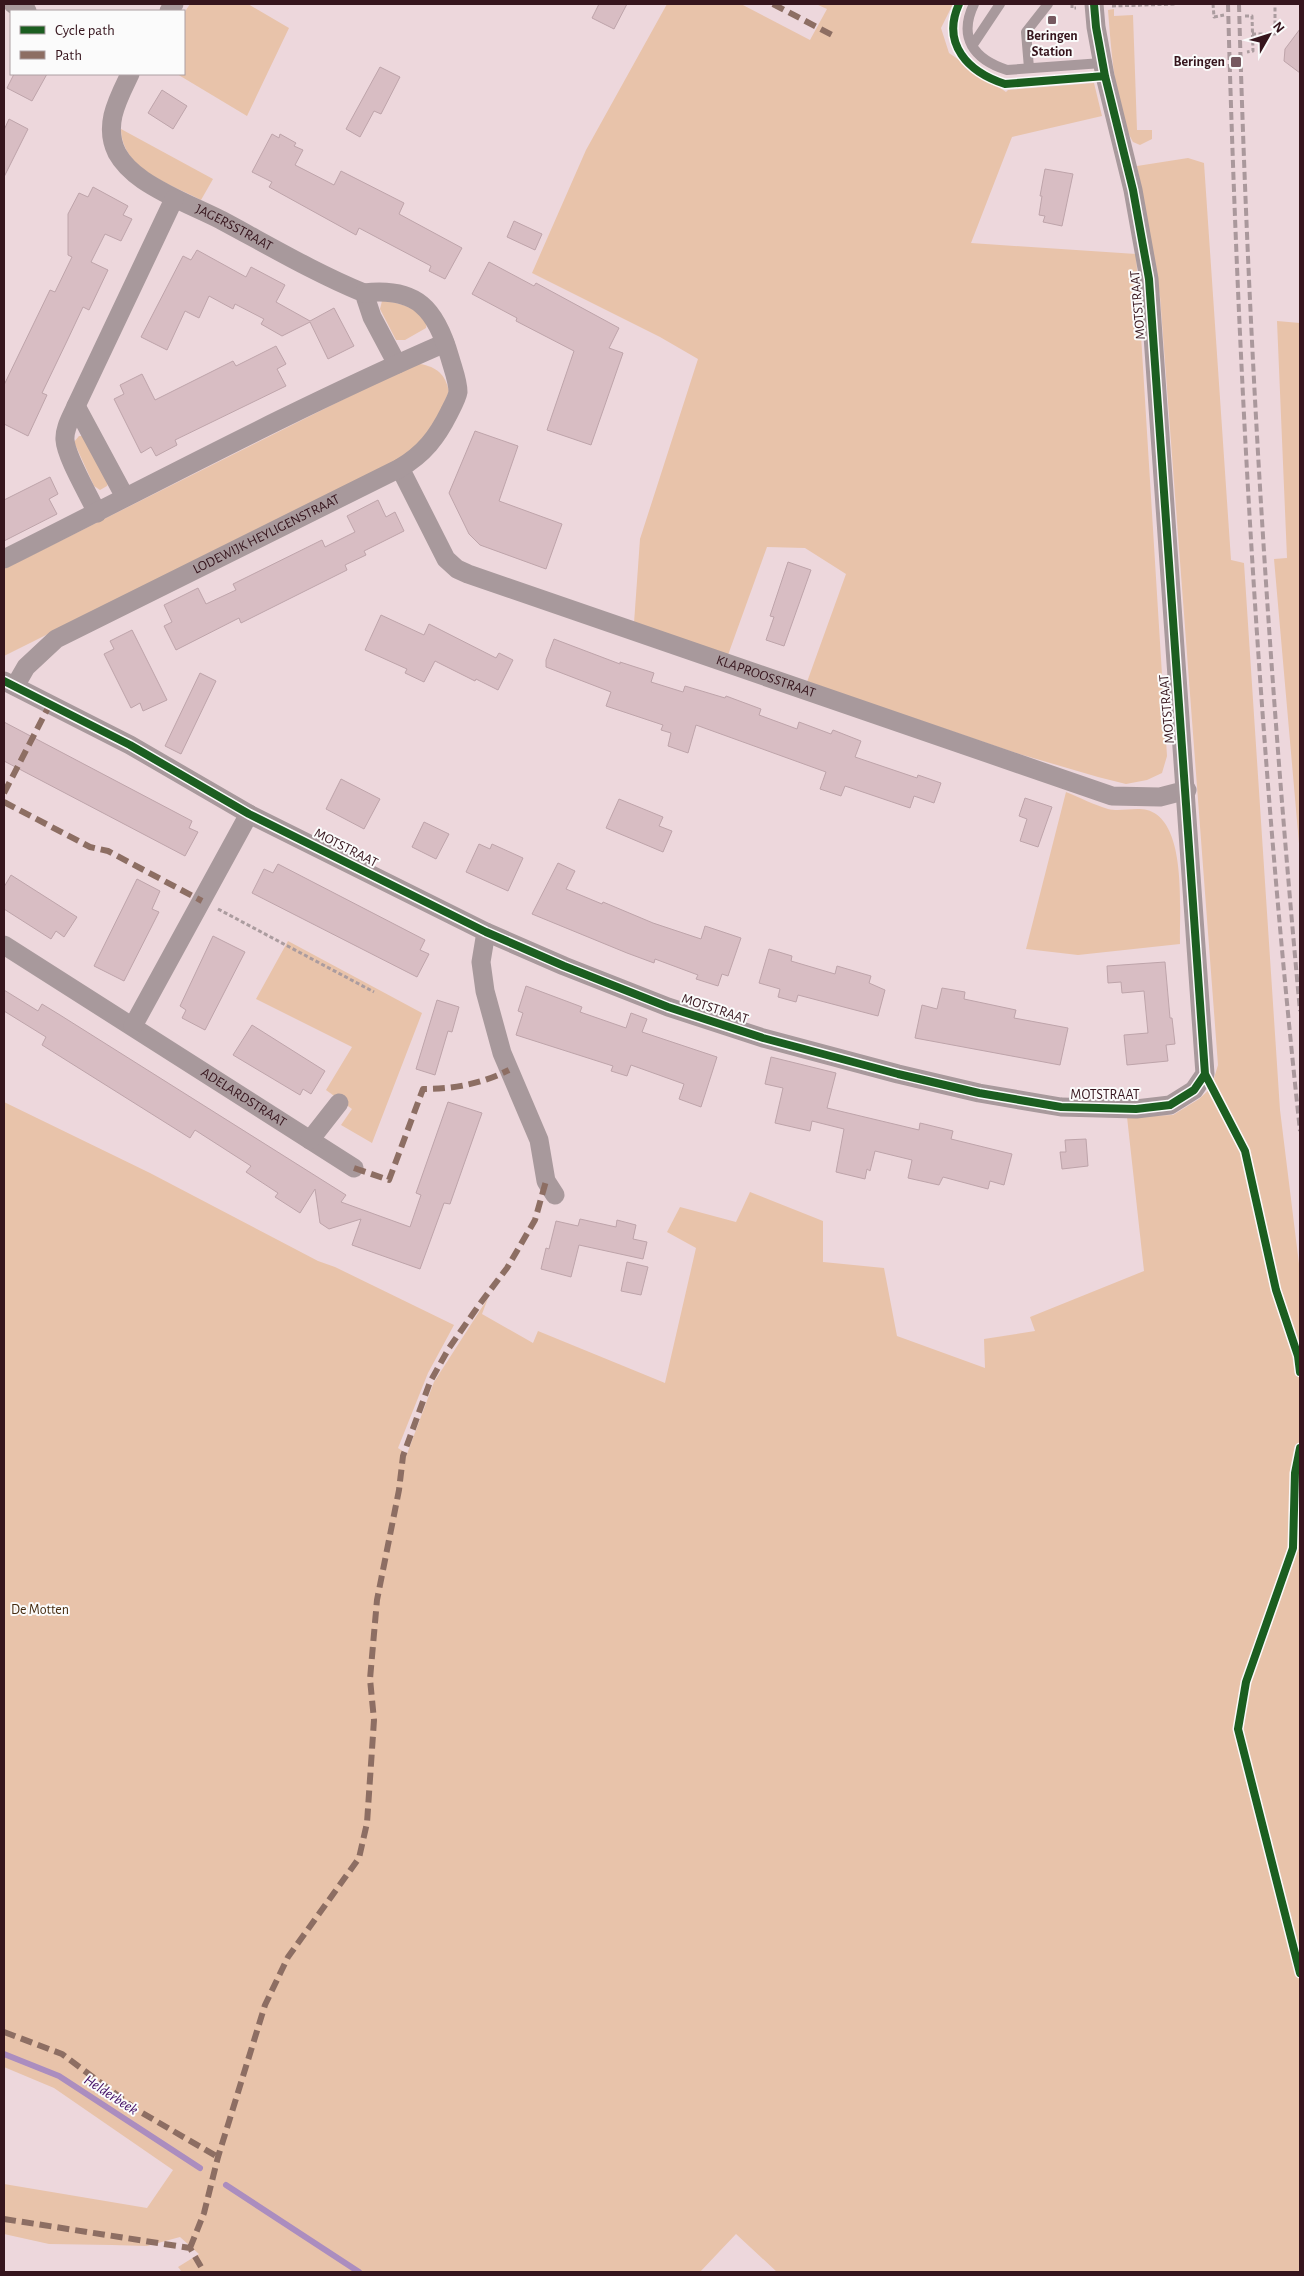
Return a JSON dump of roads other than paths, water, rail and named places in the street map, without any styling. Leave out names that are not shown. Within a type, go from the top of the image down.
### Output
[{"type":"street","points":[[13,4],[25,10]]},
{"type":"street","name":"MOTSTRAAT","points":[[9,684],[130,745],[249,814],[486,932],[564,966],[668,1007],[763,1038],[898,1074],[979,1093],[1061,1107],[1136,1108],[1170,1105],[1194,1090],[1205,1074],[1187,790],[1171,604],[1150,279],[1133,190],[1102,63],[1094,5]]},
{"type":"street","name":"JAGERSSTRAAT","points":[[130,75],[113,112],[112,141],[128,168],[174,199],[209,214],[364,293]]},
{"type":"street","points":[[97,513],[65,441],[66,432],[76,406],[174,199]]},
{"type":"street","name":"LODEWIJK HEYLIGENSTRAAT","points":[[9,684],[56,639],[400,468],[425,451],[438,435],[458,393],[446,344],[436,320],[417,300],[392,291],[364,293]]},
{"type":"street","points":[[364,293],[372,317],[397,364]]},
{"type":"street","points":[[4,560],[126,497],[397,364],[446,344]]},
{"type":"street","points":[[76,406],[126,497]]},
{"type":"street","name":"KLAPROOSSTRAAT","points":[[400,468],[446,559],[457,569],[468,574],[1112,796],[1160,797],[1187,790]]},
{"type":"street","points":[[132,1026],[249,814]]},
{"type":"street","points":[[486,932],[481,962],[485,991],[502,1053],[539,1140],[546,1181],[555,1195]]},
{"type":"street","name":"ADELARDSTRAAT","points":[[4,945],[354,1168]]},
{"type":"street","points":[[310,1140],[339,1103]]},
{"type":"lane","points":[[974,4],[966,23],[967,35],[972,46],[997,67],[1007,70],[1102,63]]},
{"type":"lane","points":[[972,46],[1000,4]]},
{"type":"lane","points":[[1029,68],[1026,32],[1048,4]]},
{"type":"waterway","name":"Helderbeek","points":[[4,2054],[59,2076],[200,2168]]},
{"type":"waterway","name":"Helderbeek","points":[[226,2185],[359,2272]]},
{"type":"railway","points":[[1228,4],[1238,286],[1262,709],[1273,850],[1300,1131]]},
{"type":"railway","points":[[1239,4],[1248,256],[1261,508],[1269,634],[1300,1011]]},
{"type":"place","name":"Beringen Station","points":[[1052,20]]},
{"type":"place","name":"Beringen","points":[[1236,62]]},
{"type":"park label","name":"De Motten","points":[[40,1610]]}]
